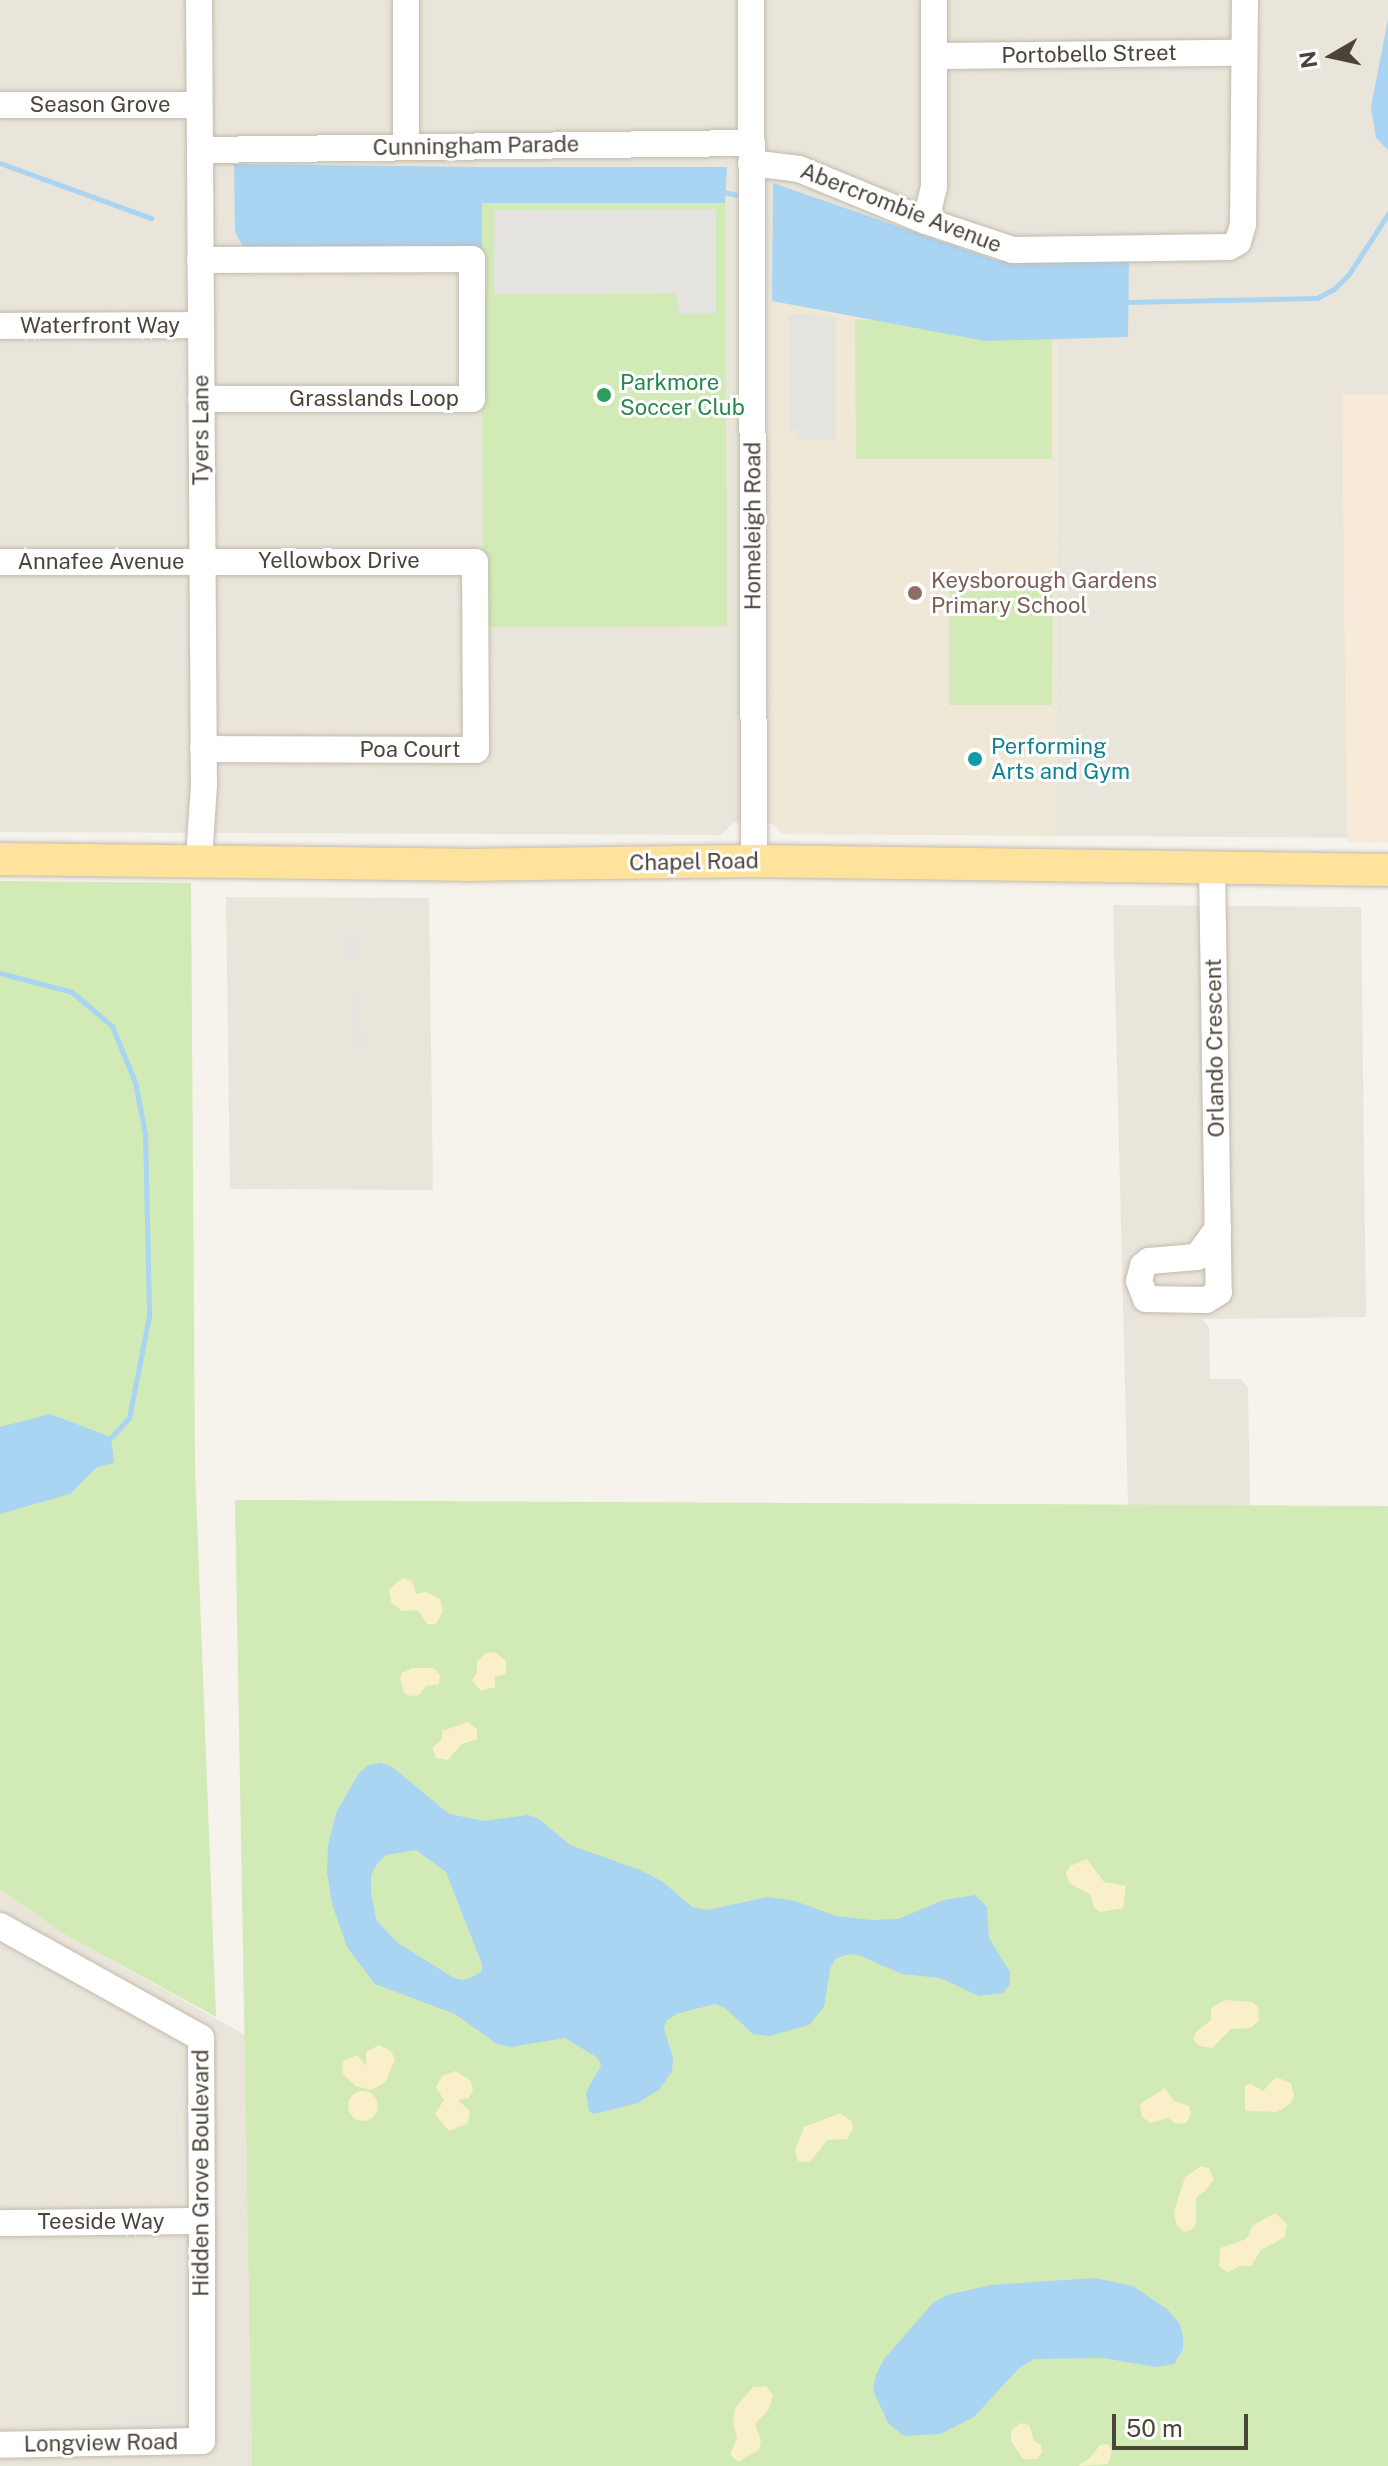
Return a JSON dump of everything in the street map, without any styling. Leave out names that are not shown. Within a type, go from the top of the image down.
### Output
[{"type":"main road","name":"Chapel Road","points":[[0,859],[199,859],[466,865],[754,861],[1388,870]]},
{"type":"street","name":"Tyers Lane","points":[[199,0],[203,749],[199,859]]},
{"type":"street","points":[[406,0],[406,147]]},
{"type":"street","name":"Homeleigh Road","points":[[751,0],[754,861]]},
{"type":"street","points":[[926,221],[934,187],[934,0]]},
{"type":"street","name":"Abercrombie Avenue","points":[[752,153],[926,221],[1013,250],[1234,245],[1241,238],[1243,224],[1245,0]]},
{"type":"street","name":"Portobello Street","points":[[934,56],[1244,53]]},
{"type":"street","name":"Season Grove","points":[[0,105],[199,105]]},
{"type":"street","name":"Cunningham Parade","points":[[200,150],[406,147],[752,153]]},
{"type":"street","name":"Grasslands Loop","points":[[200,260],[472,259],[472,399],[201,399]]},
{"type":"street","name":"Waterfront Way","points":[[0,326],[201,325]]},
{"type":"street","name":"Yellowbox Drive","points":[[202,561],[475,562]]},
{"type":"street","name":"Annafee Avenue","points":[[0,562],[202,561]]},
{"type":"street","name":"Poa Court","points":[[203,749],[476,750],[475,562]]},
{"type":"street","name":"Orlando Crescent","points":[[1212,867],[1218,1228]]},
{"type":"street","name":"Hidden Grove Boulevard","points":[[0,1926],[201,2038],[202,2441]]},
{"type":"street","name":"Teeside Way","points":[[0,2223],[202,2221]]},
{"type":"street","name":"Longview Road","points":[[0,2445],[100,2455],[202,2441]]},
{"type":"shaded area","points":[[0,0],[1388,0],[1388,838],[783,834],[773,824],[733,823],[721,835],[0,832]]},
{"type":"shaded area","points":[[716,209],[716,313],[678,314],[677,293],[494,294],[494,210]]},
{"type":"shaded area","name":"Keysborough Gardens Primary School","points":[[772,301],[876,302],[985,341],[1058,341],[1057,835],[783,834],[773,824]]},
{"type":"shaded area","points":[[789,315],[836,318],[836,440],[797,440],[796,430],[789,430]]},
{"type":"shaded area","points":[[1342,394],[1388,394],[1388,843],[1347,842]]},
{"type":"shaded area","points":[[226,897],[429,898],[433,1190],[230,1189]]},
{"type":"shaded area","points":[[1113,905],[1361,907],[1366,1317],[1202,1319],[1209,1327],[1210,1379],[1240,1379],[1248,1387],[1250,1505],[1128,1505]]},
{"type":"shaded area","points":[[346,936],[359,936],[359,958],[346,958]]},
{"type":"shaded area","points":[[352,998],[360,998],[361,1046],[353,1046]]},
{"type":"shaded area","points":[[0,1889],[64,1934],[247,2036],[252,2466],[0,2466]]},
{"type":"green space","name":"Parkmore Soccer Club","points":[[481,203],[725,203],[727,626],[483,627]]},
{"type":"green space","points":[[855,320],[1052,320],[1052,459],[856,459]]},
{"type":"green space","points":[[949,591],[1053,591],[1052,705],[949,705]]},
{"type":"green space","points":[[0,881],[191,883],[195,1467],[216,2017],[64,1934],[0,1889]]},
{"type":"green space","points":[[235,1500],[1388,1506],[1388,2466],[252,2466]]},
{"type":"sand","points":[[403,1578],[412,1581],[416,1594],[426,1592],[440,1599],[443,1611],[436,1624],[427,1624],[418,1610],[402,1611],[391,1602],[389,1589]]},
{"type":"sand","points":[[495,1652],[506,1661],[506,1674],[495,1677],[495,1687],[481,1691],[472,1680],[477,1672],[477,1661],[486,1653]]},
{"type":"sand","points":[[412,1668],[434,1668],[440,1675],[439,1684],[426,1686],[419,1695],[409,1696],[404,1693],[400,1679],[402,1673]]},
{"type":"sand","points":[[468,1722],[477,1729],[477,1739],[462,1744],[448,1760],[436,1758],[432,1748],[442,1739],[442,1731]]},
{"type":"sand","points":[[1087,1859],[1104,1882],[1126,1886],[1123,1908],[1100,1912],[1094,1908],[1091,1895],[1069,1883],[1066,1873],[1070,1866]]},
{"type":"sand","points":[[1225,2000],[1253,2002],[1258,2007],[1259,2020],[1251,2028],[1231,2029],[1212,2048],[1200,2046],[1193,2040],[1196,2032],[1211,2020],[1211,2008]]},
{"type":"sand","points":[[379,2045],[391,2051],[395,2059],[386,2081],[372,2090],[355,2086],[343,2074],[342,2061],[357,2055],[366,2066],[366,2052]]},
{"type":"sand","points":[[455,2071],[471,2081],[473,2091],[469,2098],[458,2100],[470,2111],[468,2123],[449,2131],[435,2114],[444,2100],[436,2087],[442,2076]]},
{"type":"sand","points":[[1276,2077],[1291,2083],[1294,2096],[1290,2104],[1277,2112],[1245,2111],[1245,2086],[1250,2083],[1263,2091]]},
{"type":"sand","points":[[1165,2088],[1174,2101],[1189,2106],[1191,2115],[1186,2123],[1177,2124],[1168,2118],[1151,2123],[1142,2117],[1140,2104]]},
{"type":"sand","points":[[363,2091],[374,2095],[378,2106],[374,2117],[363,2121],[352,2117],[348,2106],[352,2095]]},
{"type":"sand","points":[[841,2113],[852,2122],[853,2129],[847,2139],[827,2140],[810,2162],[798,2161],[795,2151],[804,2127]]},
{"type":"sand","points":[[1201,2166],[1209,2168],[1214,2179],[1196,2197],[1196,2223],[1193,2229],[1184,2232],[1176,2224],[1174,2212],[1185,2177]]},
{"type":"sand","points":[[1275,2213],[1287,2224],[1285,2237],[1261,2250],[1251,2266],[1240,2266],[1228,2272],[1219,2267],[1220,2248],[1246,2239],[1253,2225]]},
{"type":"sand","points":[[766,2386],[773,2395],[769,2409],[755,2424],[761,2440],[759,2450],[738,2462],[730,2454],[737,2438],[733,2423],[735,2408],[753,2387]]},
{"type":"sand","points":[[1020,2423],[1029,2425],[1034,2441],[1041,2445],[1042,2453],[1037,2459],[1023,2459],[1011,2441],[1011,2431]]},
{"type":"sand","points":[[1108,2444],[1112,2451],[1108,2464],[1078,2466],[1090,2458],[1100,2445]]},
{"type":"water","points":[[1388,19],[1388,150],[1376,138],[1371,107]]},
{"type":"water","points":[[234,164],[727,167],[725,203],[482,203],[482,250],[245,250],[235,232]]},
{"type":"water","points":[[773,183],[998,261],[1129,260],[1128,337],[985,341],[772,301]]},
{"type":"water","points":[[50,1414],[111,1437],[114,1463],[97,1467],[70,1494],[0,1514],[0,1427]]},
{"type":"water","points":[[380,1763],[391,1766],[449,1814],[485,1821],[528,1815],[539,1819],[570,1845],[640,1870],[663,1882],[692,1907],[707,1910],[767,1897],[795,1901],[836,1916],[898,1919],[944,1900],[975,1895],[987,1907],[989,1938],[1010,1972],[1010,1984],[1003,1993],[979,1996],[940,1978],[902,1974],[856,1954],[845,1955],[835,1959],[830,1969],[824,2007],[809,2025],[769,2036],[753,2034],[725,2008],[715,2004],[676,2014],[666,2021],[664,2028],[673,2058],[672,2071],[660,2089],[638,2103],[594,2114],[589,2111],[586,2092],[601,2066],[598,2058],[565,2038],[510,2047],[497,2044],[455,2014],[375,1984],[347,1947],[332,1904],[327,1872],[328,1845],[336,1813],[359,1773],[369,1765]],"holes":[[[416,1850],[446,1872],[482,1964],[482,1971],[464,1980],[454,1978],[398,1943],[376,1920],[371,1891],[371,1875],[386,1855]]]},
{"type":"water","points":[[1095,2278],[1133,2286],[1168,2310],[1180,2324],[1183,2337],[1183,2349],[1174,2364],[1156,2367],[1103,2358],[1034,2359],[1019,2368],[974,2417],[940,2434],[904,2436],[888,2423],[873,2390],[876,2375],[884,2359],[933,2303],[947,2295],[991,2285]]},
{"type":"waterway","points":[[0,163],[151,218]]},
{"type":"waterway","points":[[720,191],[737,195]]},
{"type":"waterway","points":[[1124,302],[1317,298],[1334,289],[1349,274],[1388,214]]},
{"type":"waterway","points":[[0,973],[72,992],[112,1026],[135,1082],[145,1133],[149,1316],[129,1418],[111,1437]]},
{"type":"place","name":"Parkmore Soccer Club","points":[[604,395]]},
{"type":"place","name":"Keysborough Gardens Primary School","points":[[915,593]]},
{"type":"place","name":"Performing Arts and Gym","points":[[975,759]]}]
